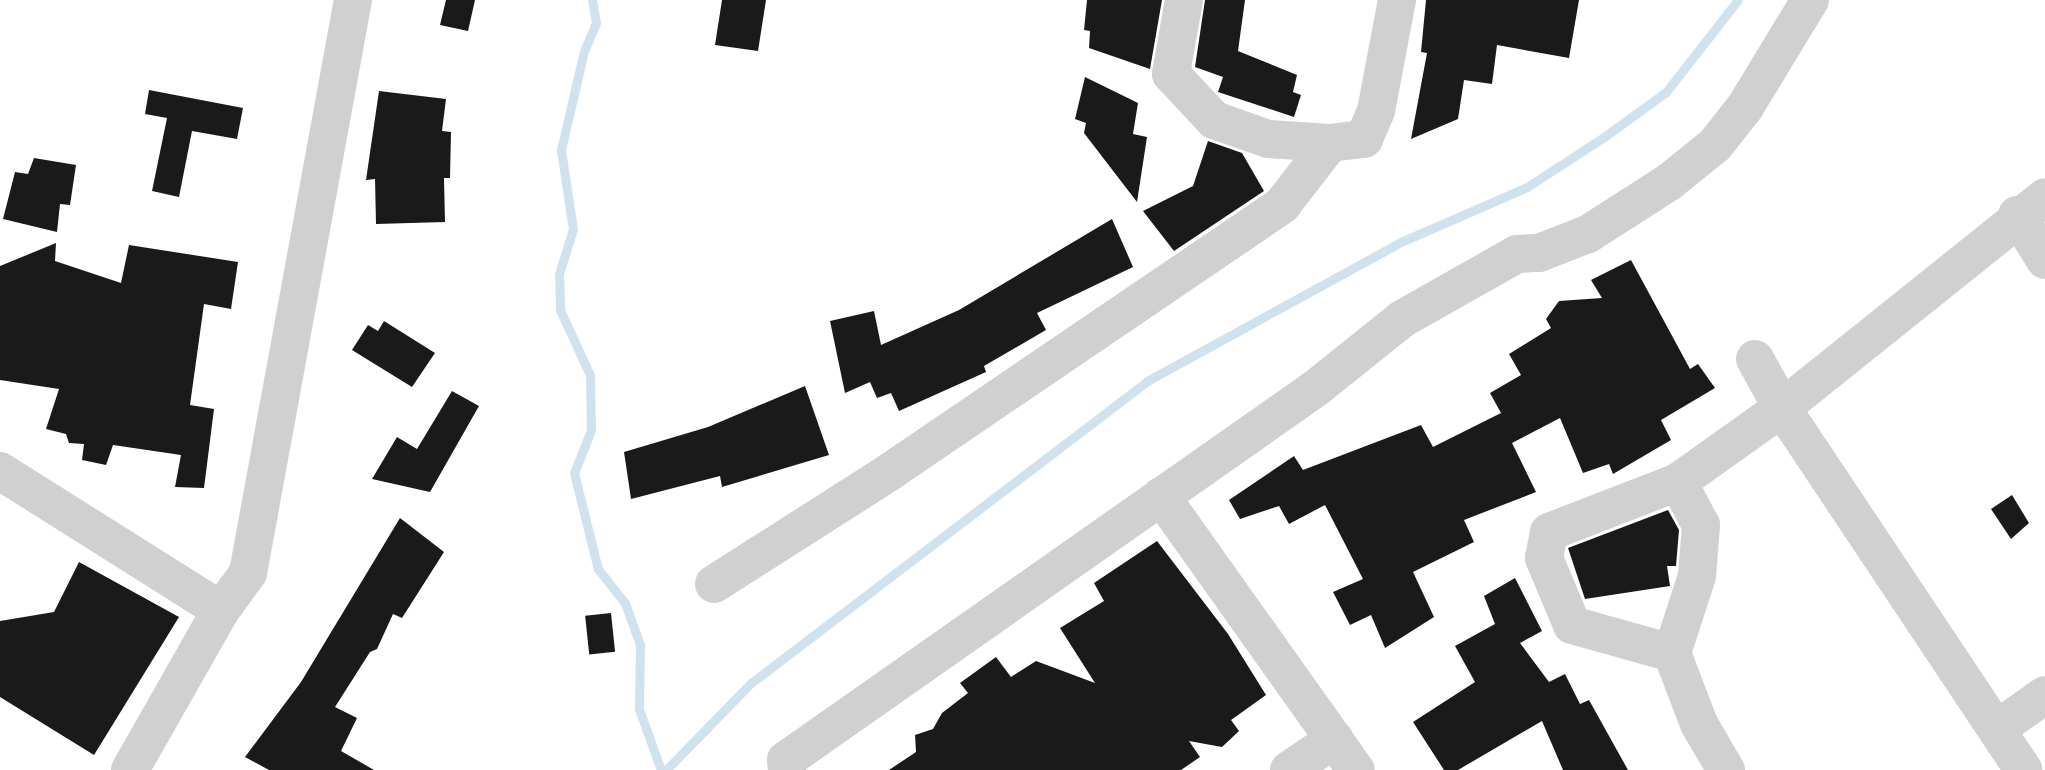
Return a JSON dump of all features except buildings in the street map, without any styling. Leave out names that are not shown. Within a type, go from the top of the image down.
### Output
[{"type":"street","points":[[130,770],[221,610],[248,573],[353,0]]},
{"type":"street","points":[[1184,0],[1171,74],[1214,120],[1268,139],[1330,143],[1364,139],[1376,111],[1397,0]]},
{"type":"street","points":[[787,770],[786,760],[1316,388],[1402,319],[1517,254],[1539,253],[1588,234],[1669,182],[1715,145],[1738,117],[1810,0]]},
{"type":"street","points":[[714,584],[888,473],[1282,205],[1330,143]]},
{"type":"street","points":[[1672,653],[1572,625],[1544,558],[1549,532],[1678,482],[1782,408],[2031,206],[2045,260]]},
{"type":"street","points":[[1755,359],[1782,408],[2023,770]]},
{"type":"street","points":[[0,471],[221,610]]},
{"type":"street","points":[[1678,482],[1701,525],[1697,576],[1672,653],[1699,724],[1726,770]]},
{"type":"street","points":[[1161,496],[1356,770]]},
{"type":"street","points":[[1997,729],[2045,695]]},
{"type":"street","points":[[1289,770],[1335,739]]},
{"type":"waterway","points":[[592,0],[596,23],[584,51],[561,150],[573,229],[559,274],[560,310],[590,375],[591,430],[574,473],[598,569],[625,603],[640,645],[639,709],[661,770]]},
{"type":"waterway","points":[[666,770],[751,683],[1147,381],[1403,241],[1527,187],[1666,92],[1738,0]]}]
